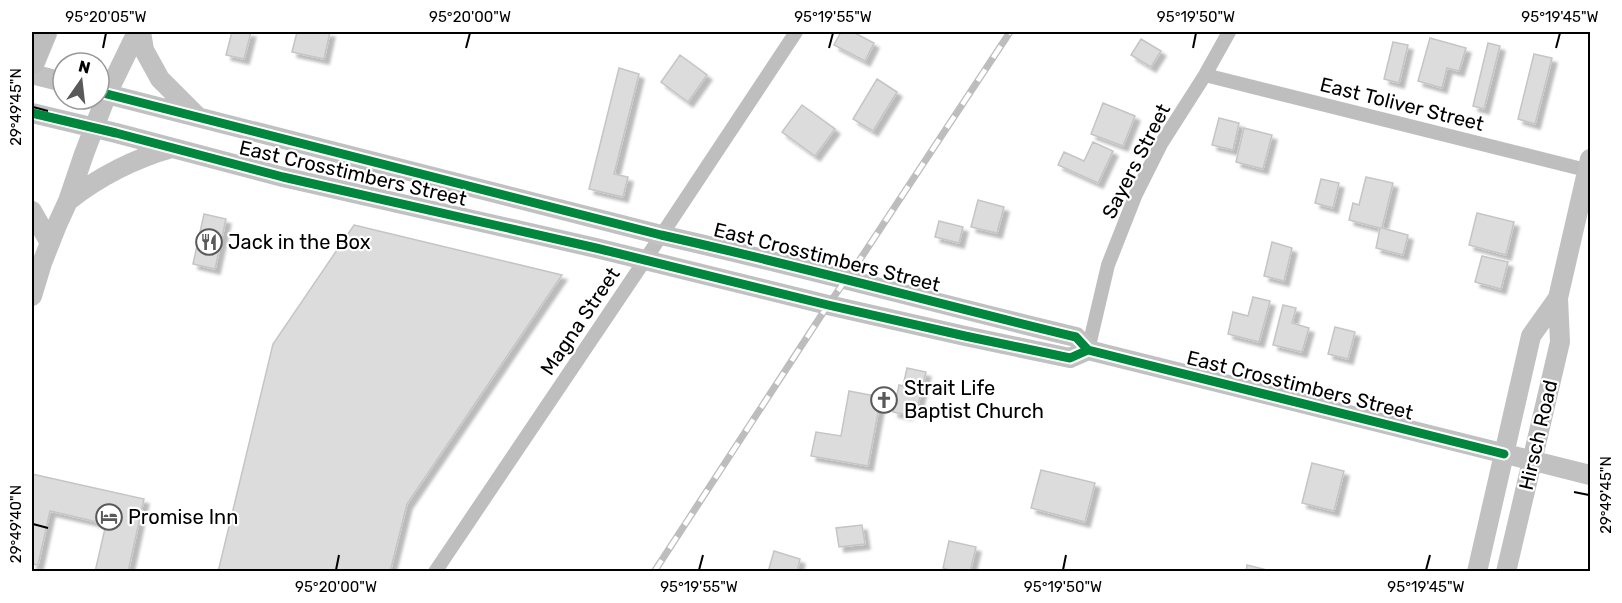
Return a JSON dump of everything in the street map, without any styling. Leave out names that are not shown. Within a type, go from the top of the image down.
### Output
[{"type":"highway","points":[[32,61],[44,32]]},
{"type":"main road","points":[[111,79],[139,32]]},
{"type":"main road","points":[[139,32],[144,50],[160,79],[198,117]]},
{"type":"main road","points":[[32,74],[51,79]]},
{"type":"main road","name":"East Crosstimbers Street","points":[[111,95],[1076,338],[1088,350],[1590,475]]},
{"type":"main road","points":[[32,296],[50,243],[68,201],[98,111]]},
{"type":"main road","name":"East Crosstimbers Street","points":[[32,113],[283,177],[596,248],[851,310],[1070,358],[1088,350]]},
{"type":"main road","points":[[68,201],[115,170],[142,157],[172,148]]},
{"type":"main road","name":"Hirsch Road","points":[[1506,572],[1560,342],[1558,298],[1590,167]]},
{"type":"main road","points":[[32,211],[50,243]]},
{"type":"main road","name":"Hirsch Road","points":[[1477,572],[1531,336],[1558,298]]},
{"type":"street","name":"Magna Street","points":[[435,572],[796,32]]},
{"type":"street","name":"Sayers Street","points":[[1088,350],[1108,265],[1136,194],[1161,144],[1205,75],[1229,32]]},
{"type":"street","name":"East Toliver Street","points":[[1205,75],[1590,167]]},
{"type":"building","points":[[232,32],[251,32],[244,59],[226,55]]},
{"type":"building","points":[[297,32],[330,32],[324,59],[292,52]]},
{"type":"building","points":[[841,32],[853,32],[874,43],[865,61],[834,45]]},
{"type":"building","points":[[1430,38],[1466,48],[1459,71],[1447,68],[1442,88],[1418,81]]},
{"type":"building","points":[[1141,39],[1161,51],[1151,67],[1131,55]]},
{"type":"building","points":[[1393,42],[1408,45],[1399,83],[1384,79]]},
{"type":"building","points":[[1488,43],[1500,46],[1484,109],[1473,106]]},
{"type":"building","points":[[1534,54],[1552,58],[1535,124],[1518,119]]},
{"type":"building","points":[[680,55],[707,75],[688,102],[661,82]]},
{"type":"building","points":[[619,68],[639,74],[614,174],[628,177],[623,197],[589,189]]},
{"type":"building","points":[[877,79],[897,92],[873,131],[853,119]]},
{"type":"building","points":[[1103,103],[1135,116],[1123,146],[1091,134]]},
{"type":"building","points":[[802,105],[835,129],[815,156],[782,132]]},
{"type":"building","points":[[1219,118],[1239,123],[1233,150],[1212,145]]},
{"type":"building","points":[[1244,128],[1272,135],[1263,169],[1236,162]]},
{"type":"building","points":[[1093,142],[1113,151],[1098,183],[1058,165],[1064,152],[1084,161]]},
{"type":"building","points":[[1366,177],[1393,183],[1382,228],[1408,235],[1403,255],[1376,248],[1380,228],[1349,220],[1353,203],[1359,205]]},
{"type":"building","points":[[1321,179],[1339,183],[1333,208],[1315,203]]},
{"type":"building","points":[[978,200],[1004,207],[997,233],[971,227]]},
{"type":"building","points":[[1477,213],[1514,222],[1506,255],[1469,245]]},
{"type":"building","name":"Jack in the Box","points":[[204,214],[226,219],[215,269],[193,264]]},
{"type":"building","points":[[939,221],[963,227],[959,243],[935,237]]},
{"type":"building","points":[[354,225],[562,275],[407,504],[390,572],[218,572],[273,344]]},
{"type":"building","points":[[1272,242],[1292,248],[1284,281],[1264,276]]},
{"type":"building","points":[[1482,256],[1508,262],[1501,289],[1475,282]]},
{"type":"building","points":[[1253,297],[1270,301],[1259,342],[1228,334],[1233,312],[1248,316]]},
{"type":"building","points":[[1283,305],[1296,308],[1292,323],[1309,328],[1302,352],[1273,345]]},
{"type":"building","points":[[1335,327],[1355,332],[1348,359],[1328,354]]},
{"type":"building","points":[[907,368],[926,372],[918,405],[910,403],[907,415],[893,412],[899,385],[903,386]]},
{"type":"building","points":[[849,391],[881,397],[868,466],[811,456],[816,432],[841,436]]},
{"type":"building","points":[[1312,463],[1344,471],[1334,511],[1302,503]]},
{"type":"building","points":[[1041,470],[1095,483],[1085,522],[1031,508]]},
{"type":"building","name":"Promise Inn","points":[[32,474],[144,499],[128,572],[95,572],[106,524],[50,511],[38,565],[32,564]]},
{"type":"building","points":[[862,525],[865,544],[839,547],[836,528]]},
{"type":"building","points":[[949,541],[976,547],[970,572],[956,572],[943,568]]},
{"type":"building","points":[[774,551],[800,559],[797,572],[768,572]]},
{"type":"building","points":[[1247,565],[1275,572],[1246,572]]},
{"type":"railway","points":[[654,572],[1010,32]]},
{"type":"cycle path","points":[[111,95],[661,235],[1076,337],[1088,350],[1504,454]]},
{"type":"cycle path","points":[[32,113],[283,177],[596,248],[965,336],[1070,358],[1088,350]]},
{"type":"place","name":"Jack in the Box","points":[[209,242]]},
{"type":"place","name":"Strait Life Baptist Church","points":[[884,400]]},
{"type":"place","name":"Promise Inn","points":[[109,517]]}]
